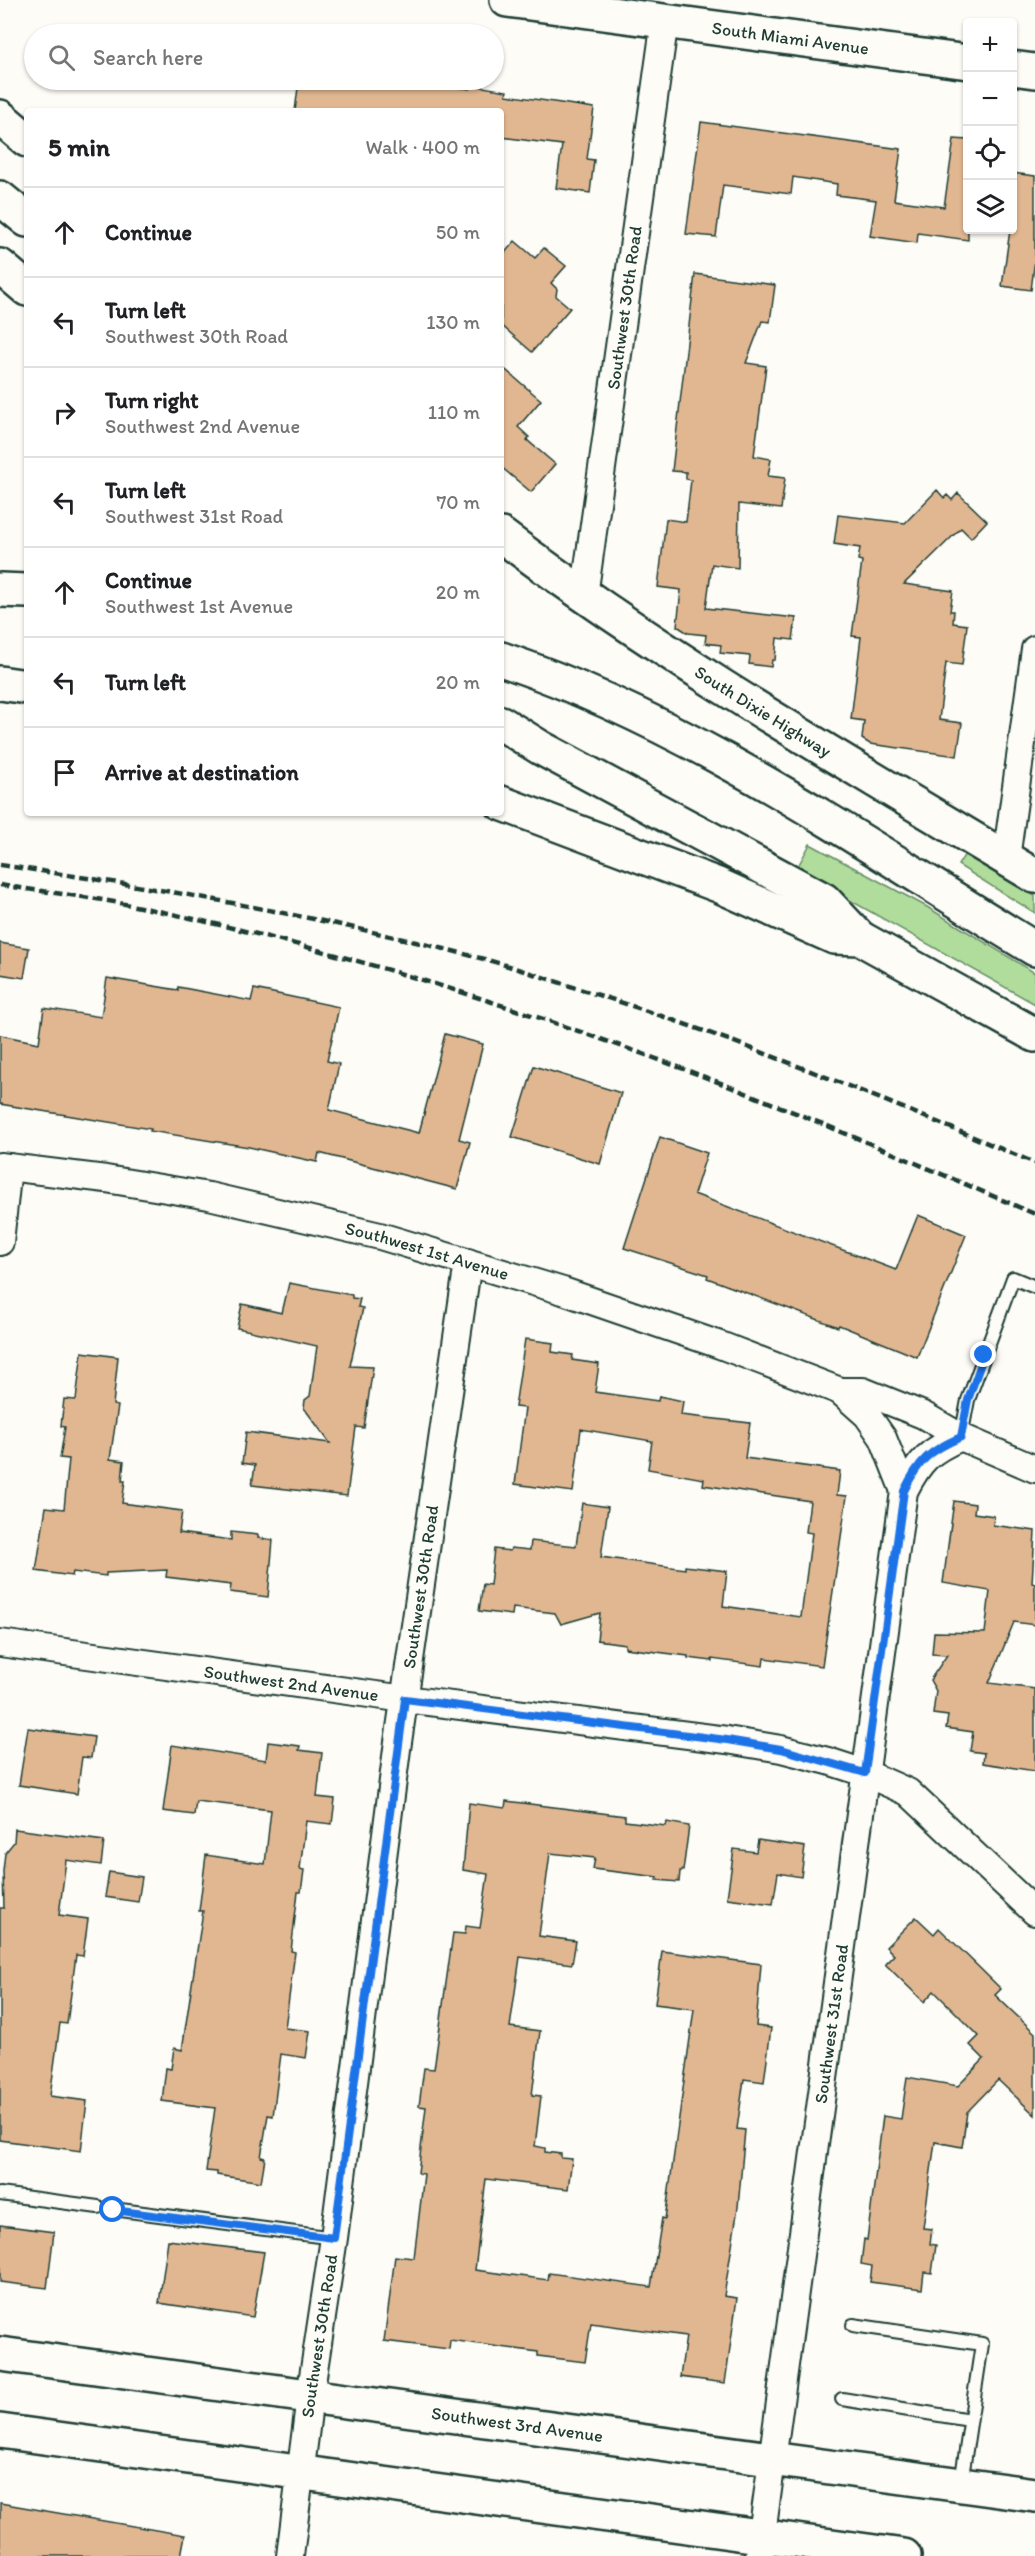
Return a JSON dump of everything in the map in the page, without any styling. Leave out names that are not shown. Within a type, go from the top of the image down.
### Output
[{"type":"main road","name":"South Miami Avenue","points":[[507,0],[963,61]]},
{"type":"main road","points":[[1017,69],[1035,71]]},
{"type":"main road","points":[[0,117],[24,137]]},
{"type":"main road","points":[[0,198],[24,218]]},
{"type":"main road","points":[[0,266],[24,286]]},
{"type":"main road","name":"South Dixie Highway","points":[[504,537],[584,596],[774,719],[1035,876]]},
{"type":"main road","points":[[0,590],[24,591]]},
{"type":"main road","points":[[504,660],[593,694],[645,718],[806,808],[1035,949]]},
{"type":"main road","points":[[0,683],[24,687]]},
{"type":"main road","points":[[504,725],[609,785],[824,900],[860,938],[1035,1035]]},
{"type":"main road","points":[[504,804],[708,881],[834,937],[860,938]]},
{"type":"main road","name":"Southwest 3rd Avenue","points":[[0,2354],[1035,2495]]},
{"type":"main road","points":[[0,2431],[300,2472],[760,2546],[904,2556]]},
{"type":"street","name":"Southwest 30th Road","points":[[584,596],[665,20]]},
{"type":"street","points":[[1006,859],[1035,649]]},
{"type":"street","points":[[0,1242],[4,1166]]},
{"type":"street","name":"Southwest 1st Avenue","points":[[4,1166],[209,1196],[380,1236],[563,1291],[840,1391],[863,1391],[923,1415],[961,1437],[1035,1468]]},
{"type":"street","name":"Southwest 30th Road","points":[[290,2556],[405,1699],[468,1262]]},
{"type":"street","name":"Southwest 1st Avenue","points":[[840,1391],[867,1415],[883,1438],[904,1491]]},
{"type":"street","points":[[904,1491],[922,1459],[937,1447],[961,1437]]},
{"type":"street","name":"Southwest 31st Road","points":[[760,2546],[904,1491]]},
{"type":"street","name":"Southwest 2nd Avenue","points":[[0,1643],[781,1749],[865,1773],[908,1792],[1035,1912]]},
{"type":"lane","points":[[961,1437],[968,1400],[1013,1278],[1035,1287]]},
{"type":"lane","points":[[0,2194],[98,2207]]},
{"type":"lane","points":[[113,2210],[334,2238]]},
{"type":"lane","points":[[853,2325],[982,2344],[960,2485]]},
{"type":"lane","points":[[842,2399],[970,2420]]},
{"type":"green space","points":[[810,844],[927,907],[1035,973],[1035,1004],[796,870]]},
{"type":"green space","points":[[965,854],[1035,896],[1035,913],[958,865]]},
{"type":"building","points":[[298,90],[501,90],[507,91],[506,95],[594,108],[587,159],[594,160],[590,193],[556,188],[562,145],[504,137],[504,108],[295,108]]},
{"type":"building","points":[[701,122],[901,149],[894,200],[944,207],[954,139],[963,140],[963,234],[968,234],[968,240],[918,233],[917,243],[870,236],[876,200],[836,195],[837,184],[793,177],[791,194],[723,185],[716,237],[686,234]]},
{"type":"building","points":[[1017,174],[1035,176],[1035,259],[1031,290],[1002,286],[1009,234],[1017,234]]},
{"type":"building","points":[[515,241],[535,258],[544,248],[566,266],[551,283],[557,289],[556,296],[570,308],[532,352],[504,328],[504,254]]},
{"type":"building","points":[[695,274],[775,285],[770,322],[762,321],[746,363],[766,366],[754,456],[771,459],[768,476],[785,478],[781,509],[739,504],[738,568],[712,564],[706,608],[796,618],[793,640],[777,638],[775,660],[772,660],[771,667],[749,664],[750,656],[720,653],[721,645],[705,643],[706,635],[688,633],[677,626],[681,590],[658,587],[666,519],[686,522],[691,480],[686,479],[686,472],[672,471]]},
{"type":"building","points":[[504,369],[541,400],[518,427],[529,437],[527,440],[555,464],[531,492],[504,470]]},
{"type":"building","points":[[937,490],[944,498],[947,495],[952,500],[958,493],[987,521],[971,538],[961,528],[904,584],[953,591],[950,611],[954,611],[953,623],[967,625],[962,665],[946,663],[939,720],[962,723],[957,756],[870,744],[862,739],[864,721],[851,719],[861,637],[852,636],[862,561],[858,560],[860,548],[834,544],[838,515],[905,523]]},
{"type":"building","points":[[0,943],[29,948],[24,978],[0,974]]},
{"type":"building","points":[[107,978],[178,990],[178,987],[251,1001],[254,989],[339,1007],[327,1061],[339,1064],[329,1110],[419,1133],[445,1034],[483,1044],[459,1139],[470,1142],[457,1189],[319,1153],[317,1162],[249,1147],[150,1131],[151,1129],[0,1104],[0,1035],[39,1043],[44,1008],[101,1017]]},
{"type":"building","points":[[534,1066],[621,1093],[600,1164],[512,1137]]},
{"type":"building","points":[[660,1137],[707,1153],[694,1194],[896,1270],[918,1215],[966,1235],[917,1357],[839,1325],[838,1327],[707,1278],[708,1275],[624,1248]]},
{"type":"building","points":[[289,1283],[352,1295],[352,1298],[360,1299],[358,1307],[363,1308],[350,1366],[373,1367],[364,1428],[356,1427],[347,1496],[252,1485],[255,1465],[242,1463],[246,1432],[330,1443],[304,1408],[305,1400],[310,1396],[317,1346],[237,1328],[242,1304],[282,1313]]},
{"type":"building","points":[[525,1339],[553,1343],[552,1352],[573,1355],[572,1360],[599,1364],[595,1392],[658,1401],[659,1396],[683,1401],[681,1415],[750,1423],[745,1458],[840,1471],[837,1495],[847,1496],[822,1666],[764,1658],[763,1666],[625,1648],[625,1644],[597,1640],[600,1613],[561,1624],[555,1613],[513,1608],[512,1615],[479,1611],[483,1584],[490,1585],[494,1549],[530,1550],[531,1541],[576,1546],[582,1503],[608,1507],[601,1557],[685,1569],[685,1566],[727,1571],[723,1606],[801,1617],[812,1533],[806,1532],[810,1501],[703,1485],[704,1479],[648,1469],[652,1441],[581,1429],[573,1492],[515,1484],[525,1408],[515,1407]]},
{"type":"building","points":[[82,1352],[118,1357],[113,1405],[118,1406],[110,1459],[124,1461],[122,1481],[125,1481],[122,1503],[182,1511],[179,1533],[231,1540],[231,1532],[258,1535],[258,1538],[273,1540],[268,1597],[230,1592],[231,1585],[166,1577],[167,1570],[106,1573],[106,1576],[73,1572],[72,1576],[36,1571],[46,1507],[64,1509],[69,1459],[60,1458],[65,1427],[61,1426],[64,1399],[76,1400]]},
{"type":"building","points":[[954,1501],[975,1504],[974,1513],[994,1516],[993,1525],[1035,1531],[1032,1583],[1035,1584],[1035,1625],[1014,1622],[989,1683],[1035,1689],[1035,1771],[983,1763],[984,1753],[970,1751],[973,1732],[946,1728],[948,1716],[933,1714],[936,1691],[930,1680],[947,1655],[932,1654],[934,1632],[985,1633],[990,1591],[943,1583]]},
{"type":"building","points":[[28,1728],[94,1737],[91,1758],[82,1757],[77,1794],[19,1785]]},
{"type":"building","points":[[268,1742],[300,1746],[299,1750],[322,1753],[317,1797],[335,1799],[332,1824],[306,1821],[300,1869],[304,1870],[301,1892],[298,1892],[291,1951],[295,1952],[285,2028],[310,2031],[306,2058],[281,2054],[273,2116],[268,2115],[261,2157],[265,2158],[261,2182],[206,2171],[215,2108],[162,2101],[166,2068],[171,2069],[174,2048],[182,2050],[203,1911],[199,1911],[206,1855],[265,1864],[271,1810],[196,1801],[194,1815],[163,1811],[172,1745],[266,1760]]},
{"type":"building","points":[[506,1801],[625,1816],[625,1821],[666,1826],[667,1822],[689,1826],[683,1871],[680,1871],[679,1882],[657,1880],[658,1877],[593,1869],[595,1858],[550,1853],[539,1936],[576,1941],[572,1964],[520,1957],[510,2027],[540,2031],[532,2095],[541,2096],[535,2146],[545,2148],[545,2152],[561,2154],[561,2158],[572,2159],[568,2189],[486,2179],[475,2270],[548,2280],[549,2273],[651,2287],[662,2218],[665,2219],[694,2009],[655,2004],[662,1951],[761,1964],[756,2026],[771,2028],[764,2082],[744,2079],[737,2129],[745,2130],[738,2207],[724,2296],[737,2298],[725,2383],[680,2377],[686,2336],[591,2323],[585,2362],[538,2356],[538,2352],[450,2340],[449,2349],[384,2341],[395,2256],[414,2258],[424,2174],[418,2173],[426,2107],[419,2106],[424,2068],[434,2069],[453,1933],[465,1934],[466,1926],[480,1928],[488,1874],[463,1870],[469,1803],[505,1808]]},
{"type":"building","points":[[15,1829],[104,1841],[101,1865],[66,1860],[59,1915],[88,1919],[83,1956],[76,1955],[67,2024],[60,2023],[50,2096],[87,2101],[81,2151],[0,2140],[0,1908],[4,1908],[5,1853],[14,1842]]},
{"type":"building","points":[[758,1840],[805,1847],[801,1877],[778,1873],[773,1904],[727,1898],[734,1849],[756,1852]]},
{"type":"building","points":[[109,1872],[142,1877],[138,1902],[105,1897]]},
{"type":"building","points":[[916,1917],[934,1934],[939,1928],[1001,1989],[995,1995],[1035,2033],[1035,2115],[998,2080],[967,2112],[962,2147],[935,2142],[923,2228],[932,2229],[930,2244],[936,2245],[932,2273],[924,2272],[922,2289],[870,2282],[872,2266],[861,2264],[864,2239],[867,2240],[883,2116],[901,2119],[907,2077],[958,2086],[984,2059],[970,2045],[979,2036],[934,1991],[924,2002],[885,1964],[894,1955],[886,1947]]},
{"type":"building","points":[[0,2225],[54,2232],[47,2288],[0,2282]]},
{"type":"building","points":[[168,2240],[264,2252],[253,2317],[159,2303]]},
{"type":"building","points":[[0,2503],[185,2535],[181,2556],[0,2556]]},
{"type":"railway","points":[[0,865],[121,883],[242,905],[361,929],[492,961],[749,1047],[1035,1163]]},
{"type":"railway","points":[[0,885],[85,897],[198,920],[323,951],[446,987],[732,1087],[1035,1214]]},
{"type":"route","points":[[113,2210],[334,2238],[405,1699],[727,1740],[781,1749],[865,1773],[904,1491],[922,1459],[937,1447],[961,1437],[968,1400],[984,1355]]}]
